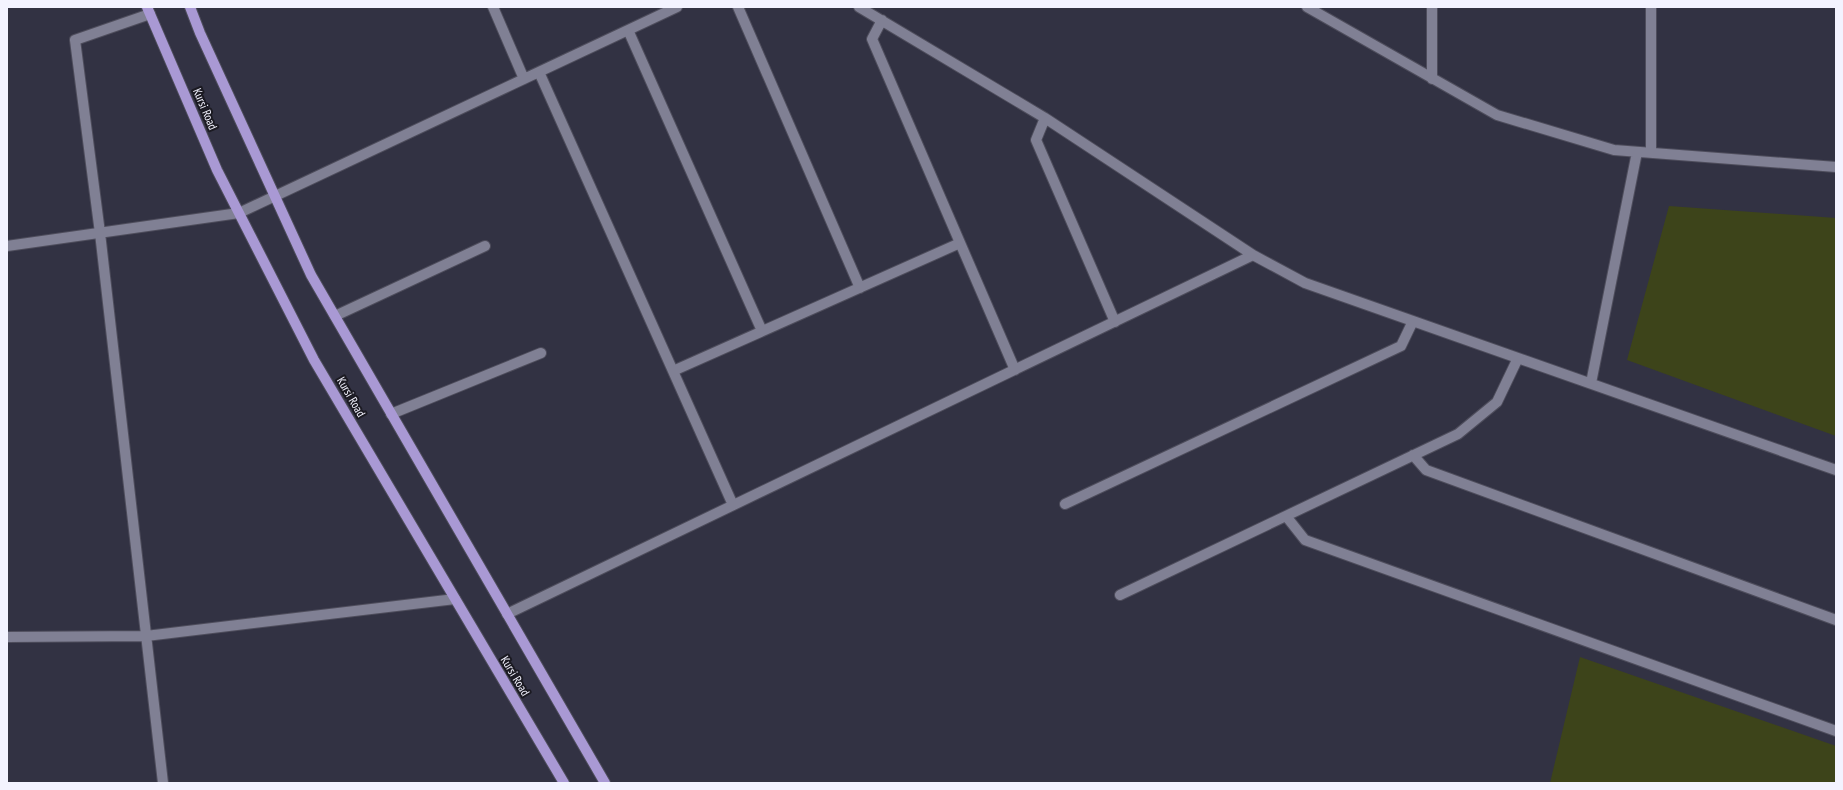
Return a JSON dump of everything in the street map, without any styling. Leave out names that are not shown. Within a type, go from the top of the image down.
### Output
[{"type":"main road","name":"Kursi Road","points":[[190,7],[200,33],[311,274],[605,783]]},
{"type":"main road","name":"Kursi Road","points":[[149,10],[217,170],[314,360],[564,783]]},
{"type":"street","points":[[493,7],[524,79]]},
{"type":"street","points":[[7,246],[239,213],[677,7]]},
{"type":"street","points":[[738,7],[860,288]]},
{"type":"street","points":[[859,7],[1045,118],[1253,255],[1305,283],[1836,470]]},
{"type":"street","points":[[1307,7],[1496,116],[1614,150],[1836,167]]},
{"type":"street","points":[[1432,7],[1432,79]]},
{"type":"street","points":[[1651,7],[1651,153]]},
{"type":"street","points":[[149,10],[75,40],[100,233],[163,783]]},
{"type":"street","points":[[882,20],[872,39],[1015,370]]},
{"type":"street","points":[[628,30],[762,331]]},
{"type":"street","points":[[539,72],[732,505]]},
{"type":"street","points":[[1045,118],[1036,140],[1114,322]]},
{"type":"street","points":[[1591,383],[1637,152]]},
{"type":"street","points":[[673,371],[960,243]]},
{"type":"street","points":[[335,316],[485,246]]},
{"type":"street","points":[[507,614],[1253,255]]},
{"type":"street","points":[[1065,504],[1401,346],[1413,321]]},
{"type":"street","points":[[391,414],[541,353]]},
{"type":"street","points":[[1120,595],[1458,434],[1497,402],[1518,358]]},
{"type":"street","points":[[1413,455],[1426,470],[1836,620]]},
{"type":"street","points":[[1286,516],[1305,540],[1836,730]]},
{"type":"street","points":[[7,637],[146,636],[455,599]]},
{"type":"green space","points":[[1669,206],[1836,218],[1836,436],[1627,360]]},
{"type":"green space","points":[[1580,657],[1836,746],[1836,783],[1550,783]]}]
